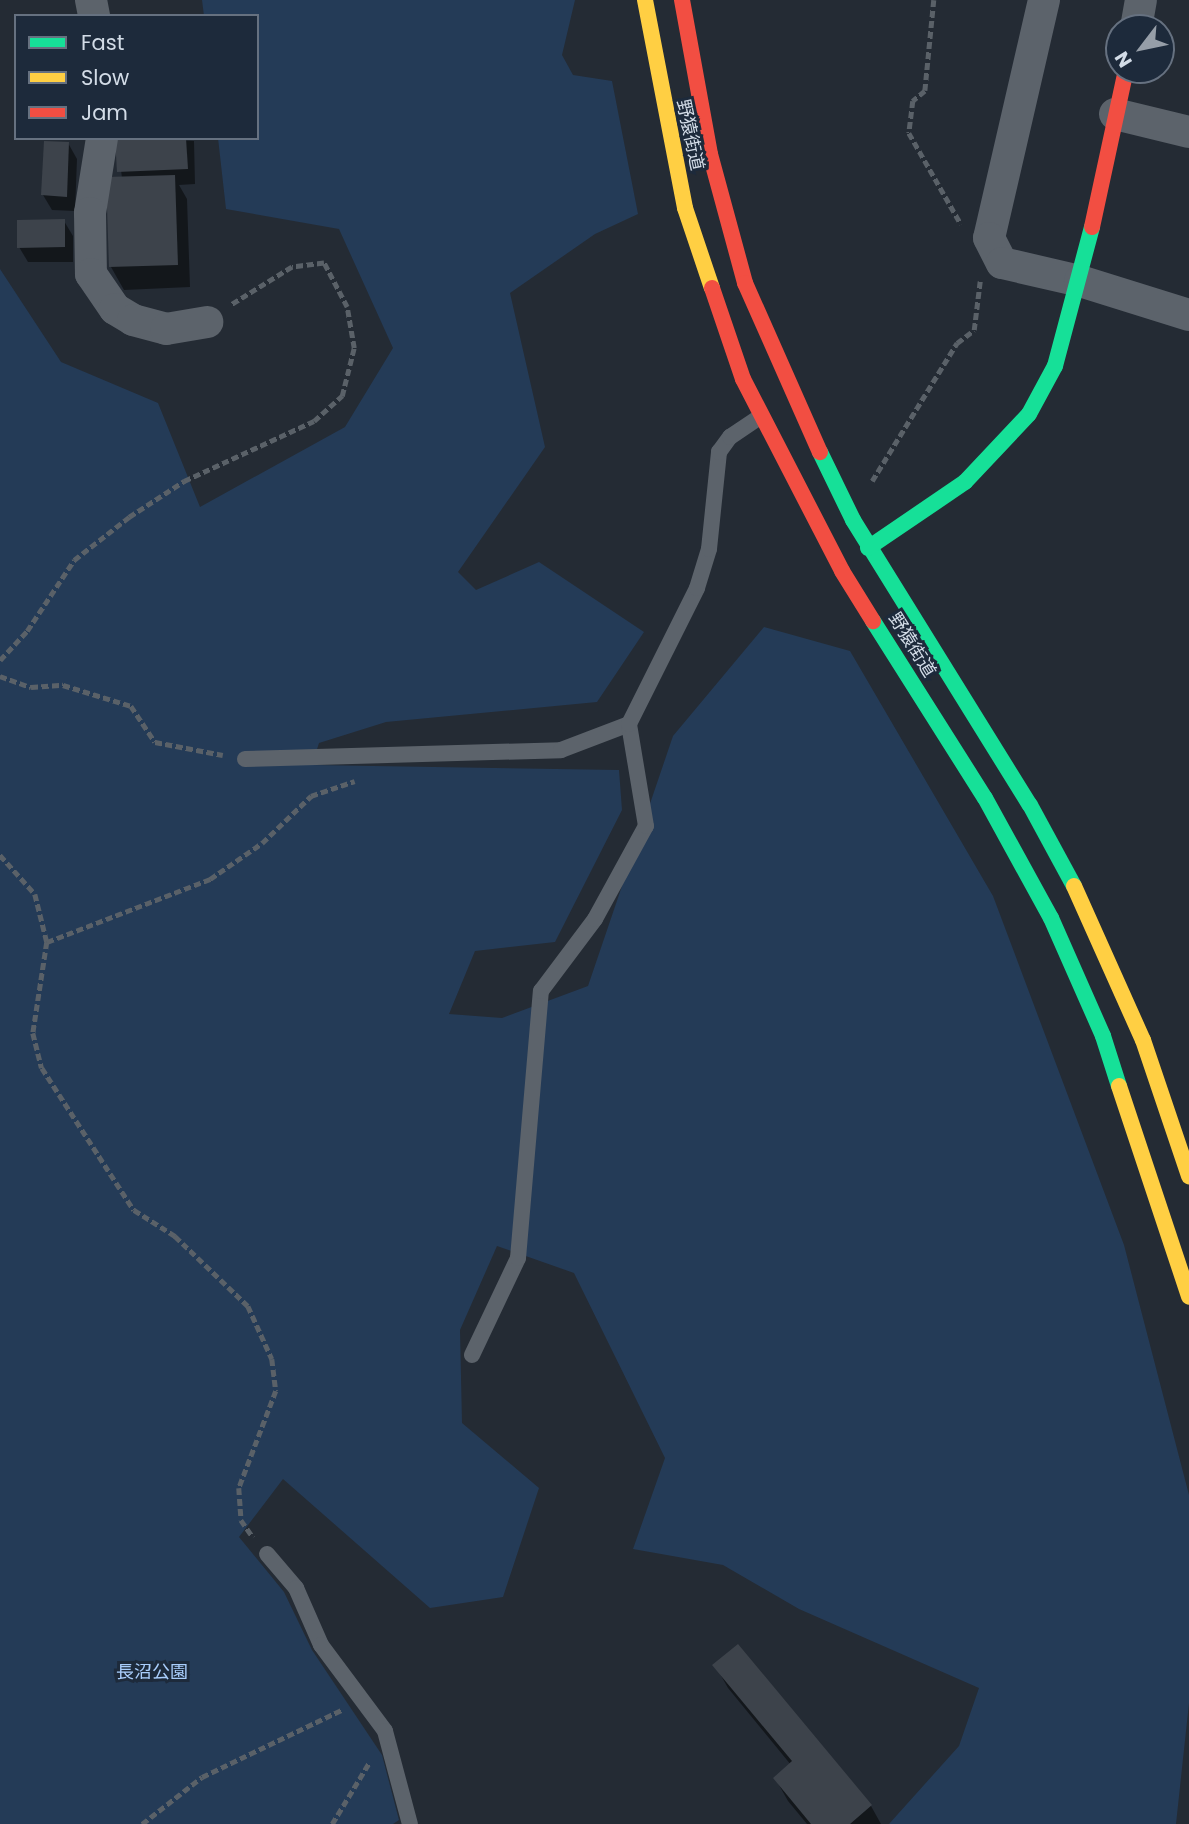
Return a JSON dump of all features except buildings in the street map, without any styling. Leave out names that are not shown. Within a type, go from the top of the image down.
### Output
[{"type":"main road","name":"野猿街道","points":[[645,0],[685,208],[760,417],[842,571],[985,798],[1051,918],[1102,1036],[1189,1297]]},
{"type":"main road","name":"野猿街道","points":[[682,0],[709,154],[744,283],[795,407],[868,548],[1063,863],[1135,1019],[1189,1176]]},
{"type":"main road","points":[[868,548],[965,482],[994,456],[1029,414],[1055,366],[1080,281],[1122,84]]},
{"type":"street","points":[[1044,0],[989,238],[1002,263],[1080,281],[1189,315]]},
{"type":"street","points":[[1115,114],[1189,132]]},
{"type":"street","points":[[102,140],[90,213],[91,274],[115,309],[133,320],[166,329],[207,322]]},
{"type":"lane","points":[[472,1355],[518,1258],[541,991],[595,919],[646,826],[629,724],[697,588],[709,549],[719,452],[730,437],[760,417]]},
{"type":"lane","points":[[245,759],[561,750],[629,724]]},
{"type":"lane","points":[[267,1554],[296,1588],[321,1645],[385,1731],[410,1824]]},
{"type":"path","points":[[934,0],[926,91],[913,101],[909,132],[966,232]]},
{"type":"path","points":[[0,660],[27,631],[74,560],[129,517],[184,481],[314,421],[342,396],[354,348],[347,307],[324,263],[292,267],[207,322]]},
{"type":"path","points":[[869,485],[957,343],[974,330],[980,280],[976,268]]},
{"type":"path","points":[[0,676],[31,687],[63,685],[131,706],[155,742],[245,759]]},
{"type":"path","points":[[47,942],[210,879],[262,843],[311,796],[359,779]]},
{"type":"path","points":[[0,847],[2,857],[35,894],[47,942],[33,1033],[42,1068],[134,1210],[175,1236],[248,1306],[272,1359],[276,1391],[239,1488],[241,1520],[267,1554]]},
{"type":"path","points":[[142,1824],[202,1777],[363,1699]]},
{"type":"path","points":[[331,1824],[385,1731]]},
{"type":"green space","name":"長沼公園","points":[[202,0],[575,0],[562,55],[573,75],[612,81],[638,214],[595,234],[510,293],[545,447],[458,572],[476,590],[539,562],[644,632],[597,702],[386,722],[319,743],[312,765],[619,770],[622,810],[555,942],[475,951],[449,1014],[502,1018],[588,986],[673,736],[764,627],[850,651],[993,896],[1124,1245],[1189,1495],[1189,1703],[1176,1824],[889,1824],[959,1746],[979,1688],[799,1609],[723,1565],[633,1549],[665,1458],[574,1273],[497,1246],[460,1330],[462,1423],[539,1488],[503,1597],[430,1608],[283,1479],[239,1537],[284,1592],[312,1650],[382,1755],[399,1820],[393,1824],[0,1824],[0,269],[61,362],[158,403],[200,507],[345,427],[393,348],[339,229],[226,209],[218,140],[259,140],[259,14],[204,14]]},
{"type":"traffic: fast","points":[[868,548],[965,482],[1029,414],[1055,366],[1092,227]]},
{"type":"traffic: fast","points":[[820,452],[853,520],[1030,805],[1074,886]]},
{"type":"traffic: fast","points":[[873,621],[985,798],[1051,918],[1103,1036],[1119,1086]]},
{"type":"traffic: slow","points":[[645,0],[685,208],[712,288]]},
{"type":"traffic: slow","points":[[1074,886],[1143,1040],[1189,1176]]},
{"type":"traffic: slow","points":[[1119,1086],[1189,1297]]},
{"type":"traffic: jam","points":[[682,0],[710,154],[745,283],[820,452]]},
{"type":"traffic: jam","points":[[1092,227],[1123,84]]},
{"type":"traffic: jam","points":[[712,288],[743,379],[842,571],[873,621]]}]
